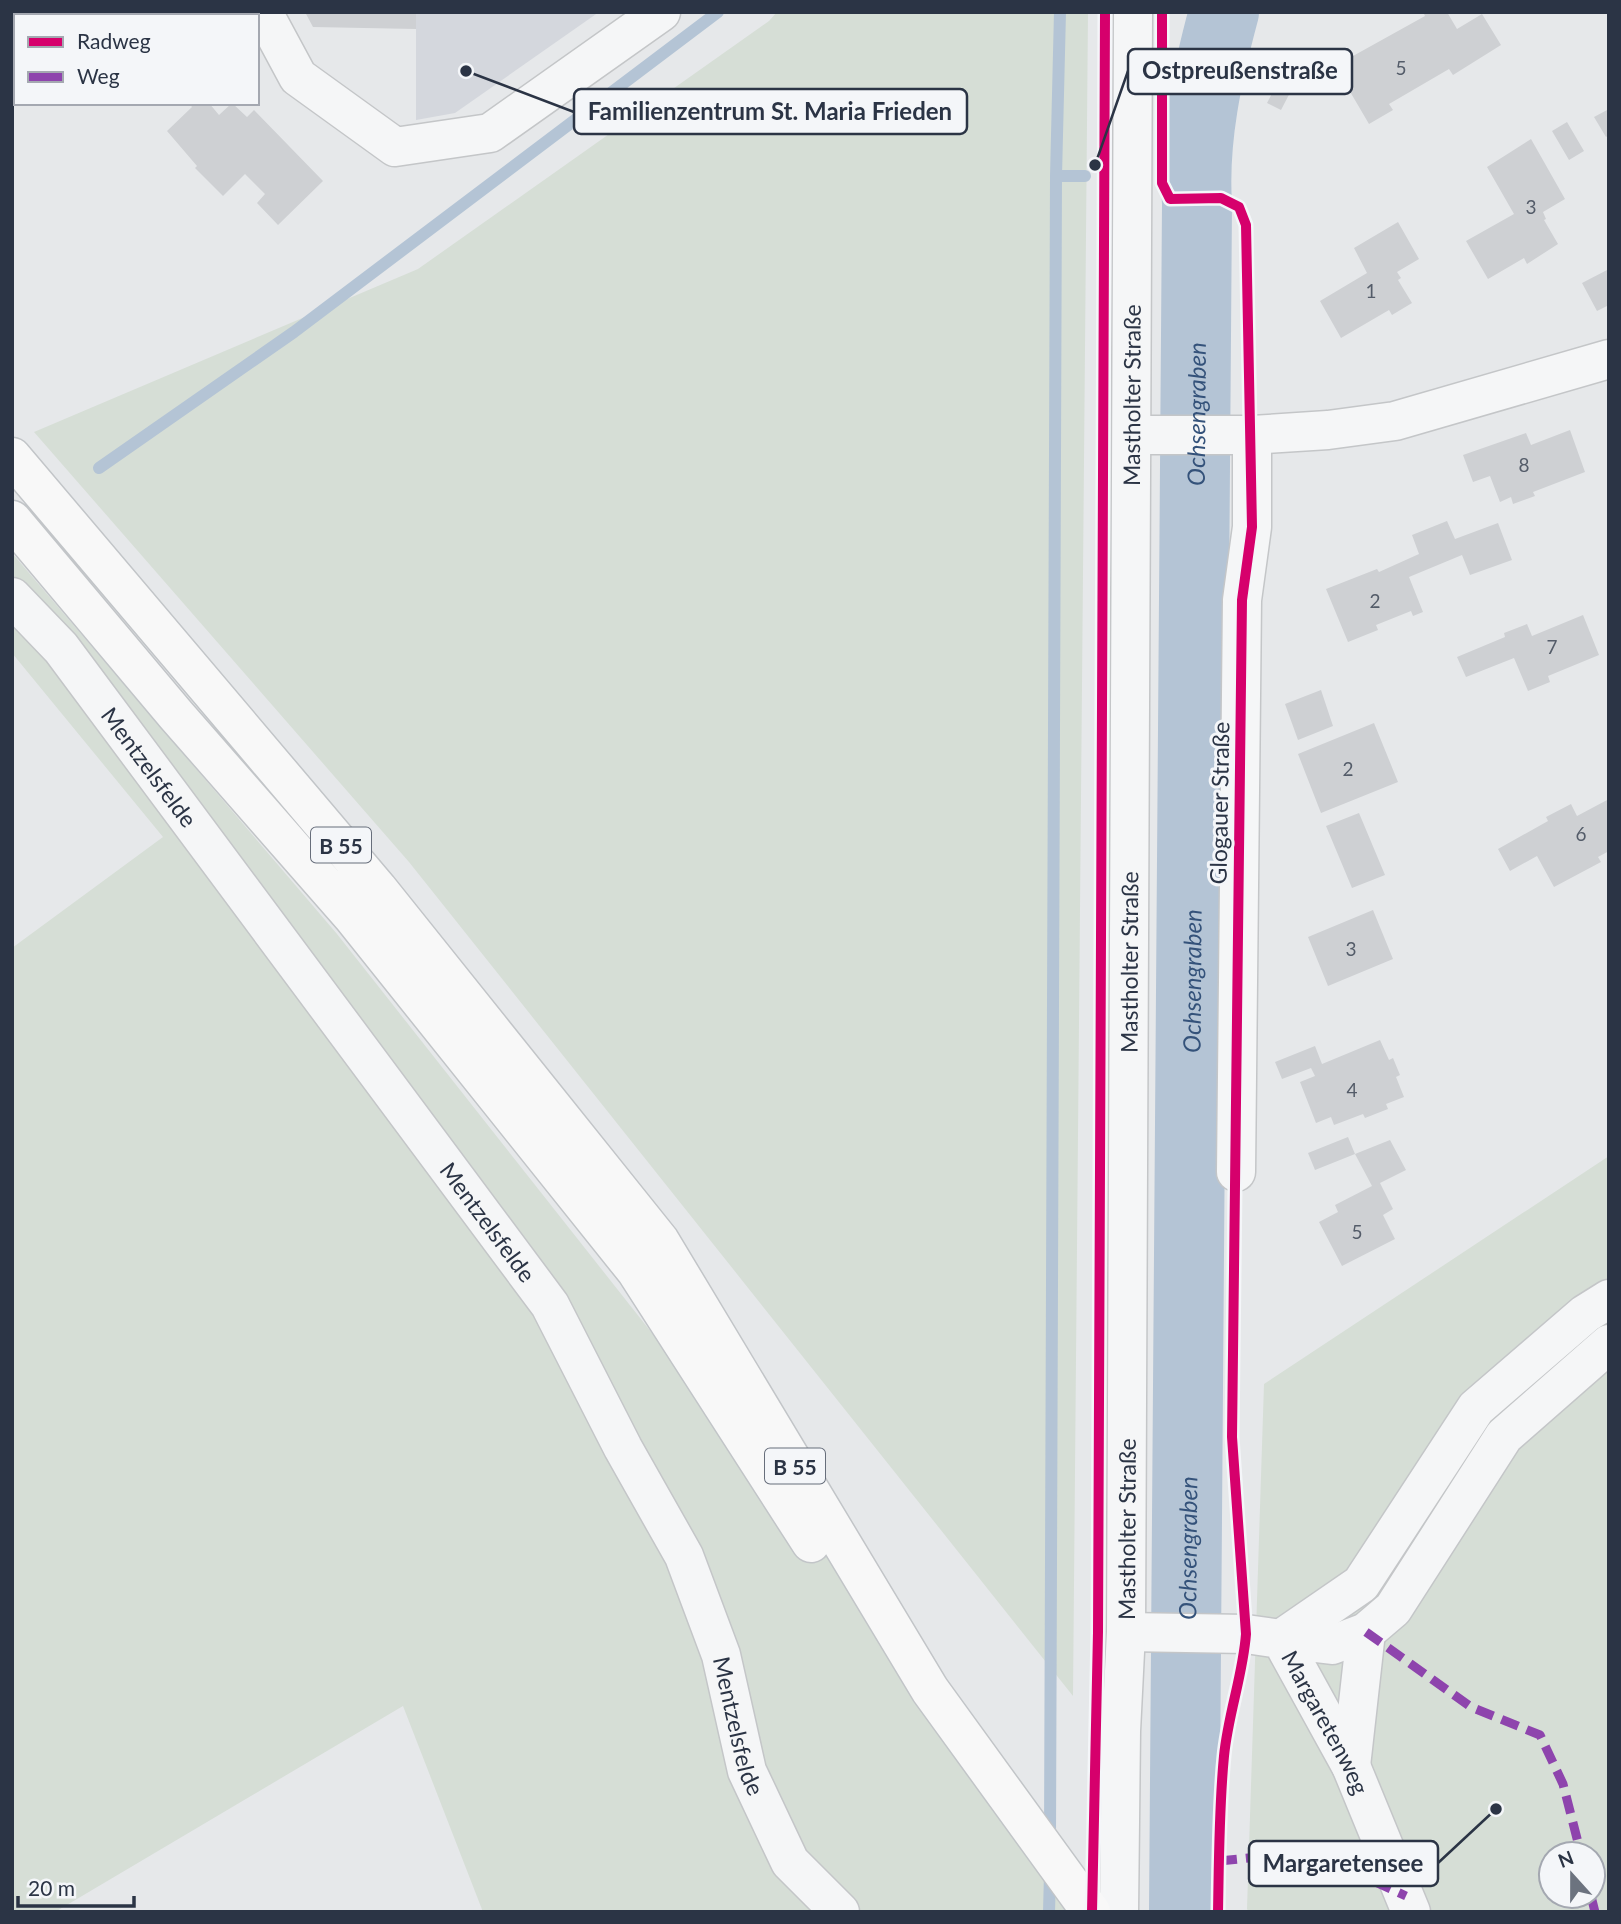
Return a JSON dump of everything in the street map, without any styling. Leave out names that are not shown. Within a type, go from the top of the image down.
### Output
[{"type":"main road","name":"B 55","points":[[12,457],[377,889],[660,1241],[922,1697],[1091,1912]]},
{"type":"main road","name":"B 55","points":[[12,520],[176,715],[352,916],[636,1271],[1066,1912]]},
{"type":"street","points":[[263,12],[298,77],[395,147],[490,133],[661,12]]},
{"type":"street","name":"Mastholter Straße","points":[[1119,1912],[1121,1731],[1136,1632],[1147,435],[1133,12]]},
{"type":"street","points":[[1147,435],[1244,435],[1328,430],[1395,421],[1609,359]]},
{"type":"street","name":"Glogauer Straße","points":[[1236,1172],[1242,600],[1252,527],[1244,435]]},
{"type":"street","name":"Mentzelsfelde","points":[[12,597],[61,648],[550,1305],[623,1448],[684,1556],[722,1655],[747,1771],[790,1862],[840,1912]]},
{"type":"street","points":[[1281,1639],[1361,1584],[1476,1408],[1585,1314],[1609,1298]]},
{"type":"street","points":[[1281,1639],[1332,1645],[1366,1632],[1393,1609],[1504,1436],[1609,1344]]},
{"type":"street","name":"Margaretenweg","points":[[1136,1632],[1228,1633],[1281,1639],[1351,1766],[1411,1912]]},
{"type":"street","points":[[1351,1766],[1366,1632]]},
{"type":"shaded area","points":[[416,12],[599,12],[455,113],[416,120]]},
{"type":"shaded area","points":[[777,12],[1088,12],[1073,1696],[409,862],[34,432],[418,269],[769,21]]},
{"type":"shaded area","points":[[12,553],[337,934],[932,1688],[1070,1912],[483,1912],[403,1706],[55,1912],[12,1912],[12,948],[163,837],[12,653]]},
{"type":"shaded area","points":[[1609,1156],[1609,1912],[1249,1912],[1264,1384]]},
{"type":"building","points":[[151,12],[152,14],[105,14]]},
{"type":"building","points":[[305,12],[416,12],[416,29],[313,27]]},
{"type":"building","points":[[1427,12],[1447,12],[1457,29],[1482,14],[1501,45],[1453,75],[1449,69],[1389,104],[1393,110],[1369,124],[1335,66],[1425,16]]},
{"type":"building","points":[[1279,80],[1293,87],[1281,110],[1267,103]]},
{"type":"building","points":[[190,105],[211,105],[219,115],[230,105],[234,105],[247,117],[254,110],[323,181],[278,225],[257,203],[265,194],[245,174],[223,196],[195,168],[197,166],[167,131],[192,107]]},
{"type":"building","points":[[1609,109],[1609,135],[1606,137],[1594,117]]},
{"type":"building","points":[[1567,122],[1584,151],[1569,160],[1552,131]]},
{"type":"building","points":[[1531,139],[1565,199],[1543,212],[1546,219],[1544,220],[1558,244],[1527,264],[1524,258],[1488,279],[1466,241],[1514,214],[1487,167]]},
{"type":"building","points":[[1398,222],[1419,259],[1397,272],[1401,278],[1398,280],[1412,303],[1392,315],[1389,310],[1341,338],[1320,301],[1367,273],[1354,248]]},
{"type":"building","points":[[1609,269],[1609,305],[1597,311],[1582,283]]},
{"type":"building","points":[[1570,430],[1585,472],[1533,492],[1535,496],[1513,504],[1511,497],[1500,502],[1490,476],[1473,482],[1463,455],[1526,433],[1531,445]]},
{"type":"building","points":[[1447,521],[1455,539],[1498,523],[1512,560],[1470,575],[1462,555],[1409,577],[1423,612],[1413,616],[1411,611],[1376,625],[1378,630],[1348,642],[1326,589],[1377,569],[1379,572],[1419,554],[1412,535]]},
{"type":"building","points":[[1583,615],[1599,655],[1548,676],[1550,682],[1528,691],[1514,658],[1466,677],[1457,657],[1505,637],[1504,633],[1527,624],[1532,636]]},
{"type":"building","points":[[1321,690],[1333,726],[1298,740],[1285,704]]},
{"type":"building","points":[[1374,723],[1398,782],[1321,813],[1298,754]]},
{"type":"building","points":[[1609,799],[1609,851],[1598,857],[1601,862],[1554,887],[1537,856],[1510,871],[1498,849],[1548,821],[1546,817],[1571,804],[1577,816]]},
{"type":"building","points":[[1359,813],[1385,875],[1352,888],[1326,826]]},
{"type":"building","points":[[1373,910],[1393,959],[1328,986],[1308,937]]},
{"type":"building","points":[[1380,1040],[1389,1060],[1393,1058],[1400,1075],[1396,1077],[1404,1097],[1386,1104],[1388,1109],[1365,1118],[1363,1114],[1334,1125],[1331,1117],[1316,1123],[1300,1082],[1315,1076],[1311,1068],[1282,1079],[1275,1062],[1315,1046],[1322,1064]]},
{"type":"building","points":[[1348,1137],[1355,1154],[1315,1170],[1308,1153]]},
{"type":"building","points":[[1390,1140],[1406,1170],[1380,1183],[1393,1209],[1383,1215],[1395,1239],[1342,1266],[1319,1222],[1338,1212],[1335,1205],[1372,1186],[1355,1154]]},
{"type":"waterway","points":[[99,468],[294,332],[718,12]]},
{"type":"waterway","points":[[1050,1838],[1056,176],[1060,12]]},
{"type":"waterway","name":"Ochsengraben","points":[[1184,1912],[1196,180],[1199,131],[1224,12]]},
{"type":"waterway","points":[[1168,175],[1195,174]]},
{"type":"waterway","points":[[1056,176],[1085,176]]},
{"type":"waterway","points":[[1049,1912],[1050,1874]]},
{"type":"marked path","points":[[1366,1632],[1471,1707],[1540,1735],[1563,1784],[1577,1840]]},
{"type":"marked path","points":[[1219,1861],[1310,1852],[1406,1896]]},
{"type":"cycle path","points":[[1092,1912],[1098,1632],[1105,12]]},
{"type":"cycle path","points":[[1162,12],[1162,183],[1170,199],[1221,198],[1239,207],[1246,225],[1252,527],[1242,600],[1232,1437],[1246,1634],[1224,1756],[1218,1912]]},
{"type":"place","name":"Familienzentrum St. Maria Frieden","points":[[466,71]]},
{"type":"place","name":"Ostpreußenstraße","points":[[1095,165]]},
{"type":"place","name":"Margaretensee","points":[[1496,1809]]}]
